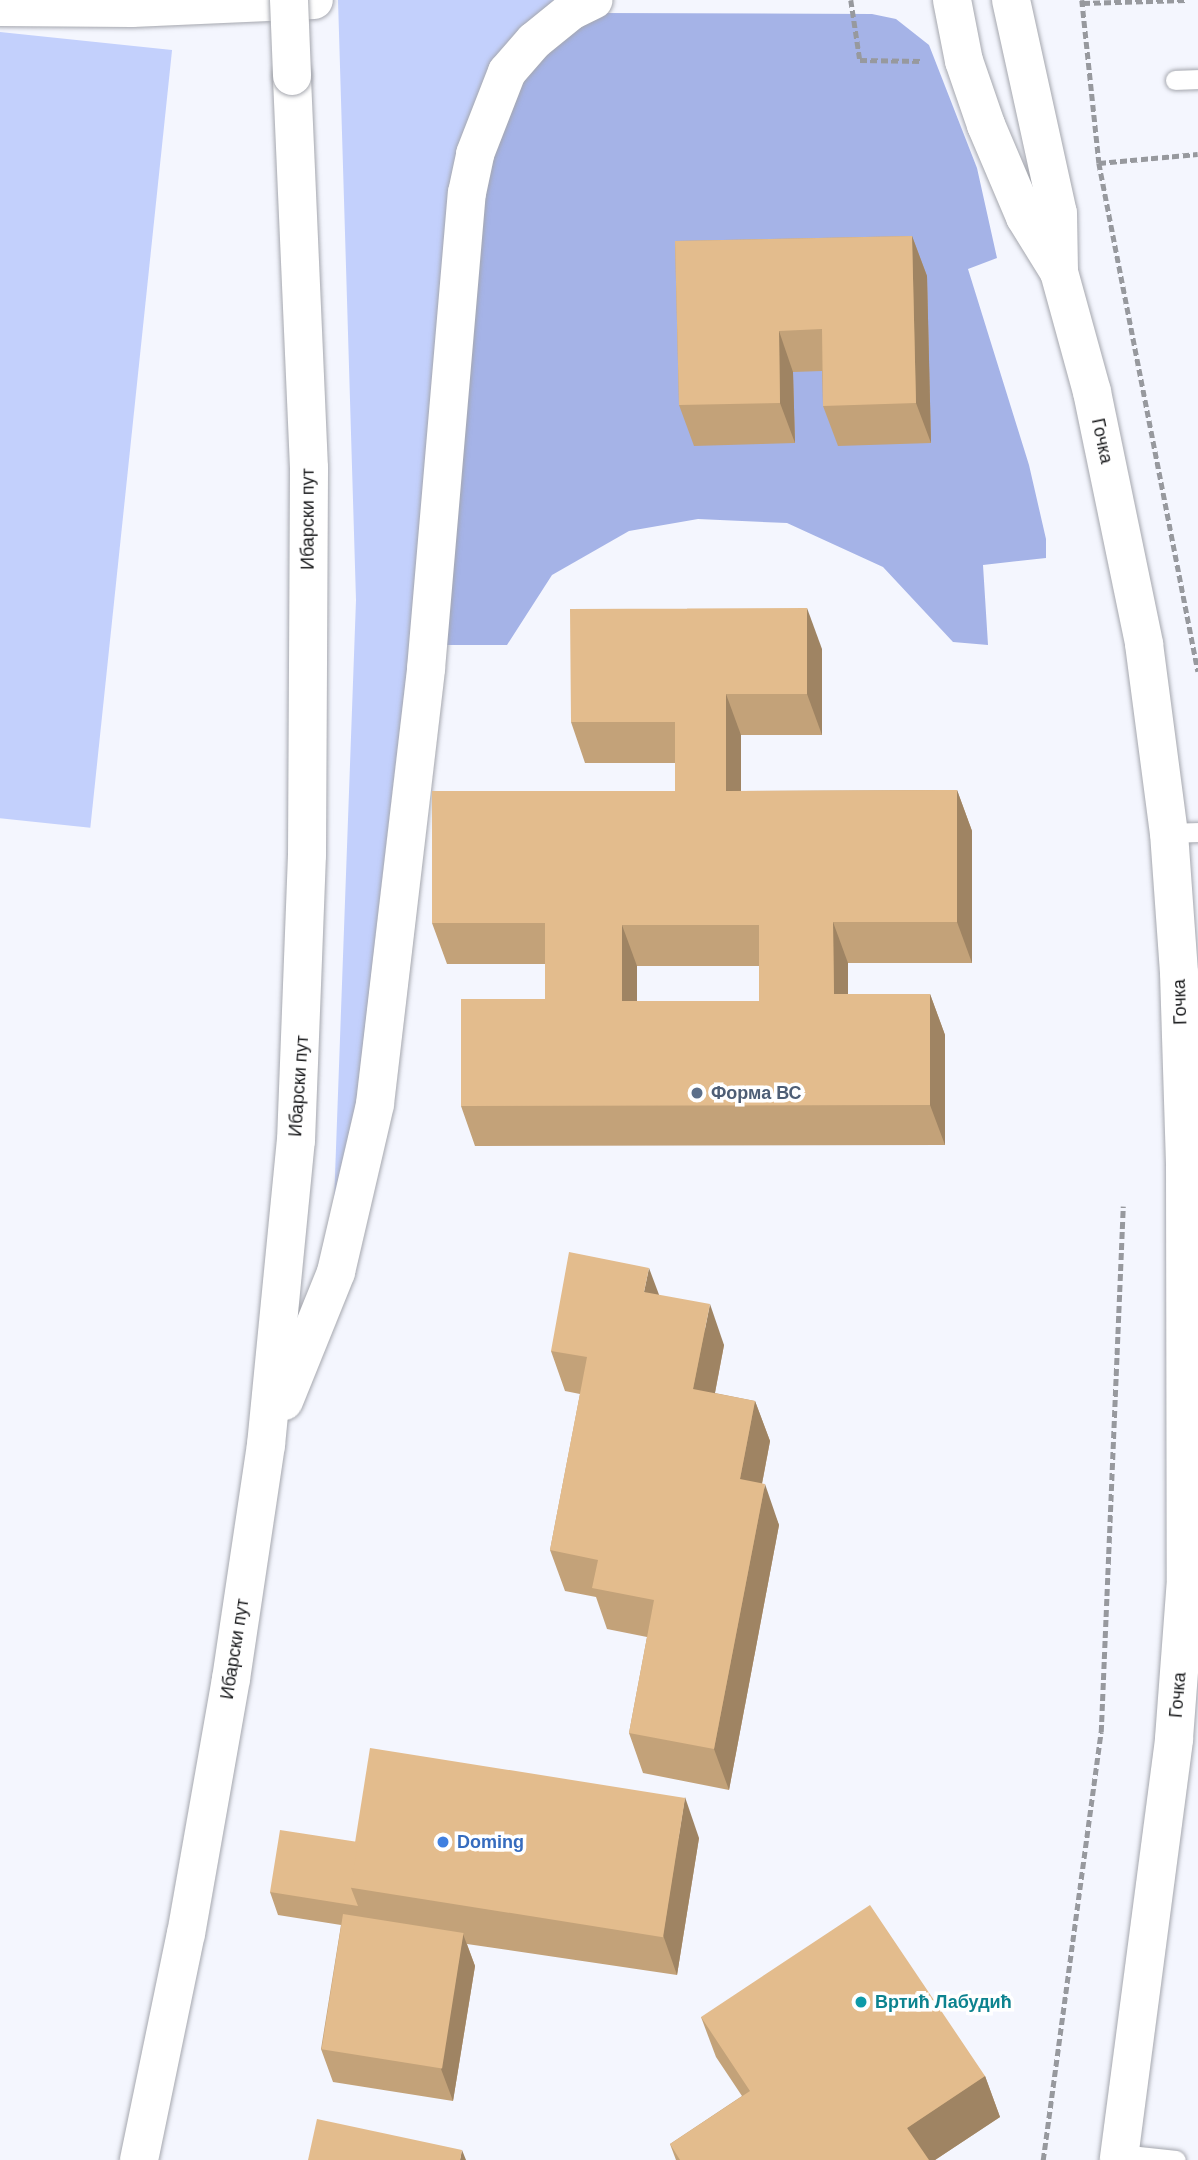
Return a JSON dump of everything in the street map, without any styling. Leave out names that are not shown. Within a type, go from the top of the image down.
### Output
[{"type":"main road","name":"Ибарски пут","points":[[139,2160],[204,1837],[266,1445],[300,1083],[307,855],[309,468],[289,0]]},
{"type":"main road","points":[[0,7],[132,8],[314,0]]},
{"type":"main road","points":[[266,1445],[336,1272],[375,1104],[426,669],[467,193],[475,154],[507,72],[534,41],[571,10],[594,0]]},
{"type":"main road","name":"Гочка","points":[[952,0],[964,61],[1025,218],[1059,272]]},
{"type":"main road","name":"Гочка","points":[[1011,0],[1058,213],[1059,272],[1091,392],[1184,832],[1186,1579],[1174,1740],[1119,2157]]},
{"type":"lane","points":[[1175,79],[1198,79]]},
{"type":"lane","points":[[1119,2157],[1176,2160]]},
{"type":"path","points":[[851,0],[860,60],[964,61]]},
{"type":"path","points":[[1186,0],[1083,1],[1099,163],[1198,671]]},
{"type":"path","points":[[1099,163],[1198,154]]},
{"type":"path","points":[[1043,2160],[1101,1732],[1123,1206]]},
{"type":"shaded area","points":[[338,0],[568,0],[397,816],[342,1205],[334,1203],[356,600]]},
{"type":"shaded area","points":[[599,13],[872,14],[896,19],[929,45],[977,168],[997,258],[968,269],[1029,465],[1046,539],[1046,558],[983,565],[988,645],[953,642],[883,567],[787,523],[698,519],[629,531],[552,575],[507,645],[441,645],[468,245],[497,127],[538,58]]},
{"type":"shaded area","points":[[0,32],[172,50],[90,828],[0,818]]},
{"type":"building","points":[[912,236],[916,403],[823,406],[822,329],[779,331],[780,403],[679,405],[675,241]]},
{"type":"building","points":[[807,608],[807,694],[726,694],[726,791],[957,790],[957,922],[833,922],[834,994],[930,994],[930,1105],[461,1106],[461,999],[545,999],[545,923],[432,923],[432,791],[675,791],[675,722],[571,722],[570,609]],"holes":[[[622,925],[759,925],[759,1001],[622,1001]]]},
{"type":"building","points":[[569,1252],[649,1268],[644,1292],[710,1304],[693,1389],[755,1401],[740,1479],[765,1484],[714,1749],[629,1733],[654,1600],[592,1588],[598,1560],[550,1550],[587,1357],[551,1351]]},
{"type":"building","points":[[370,1748],[685,1798],[663,1937],[348,1887]]},
{"type":"building","points":[[280,1830],[358,1842],[351,1888],[358,1906],[270,1892]]},
{"type":"building","name":"Вртић Лабудић","points":[[870,1905],[985,2076],[907,2128],[929,2160],[680,2160],[670,2144],[750,2091],[701,2017]]},
{"type":"building","points":[[343,1914],[463,1933],[442,2068],[322,2049]]},
{"type":"building","points":[[317,2119],[462,2150],[460,2160],[308,2160]]},
{"type":"place","name":"Форма ВС","points":[[697,1093]]},
{"type":"place","name":"Doming","points":[[443,1842]]},
{"type":"place","name":"Вртић Лабудић","points":[[861,2002]]}]
